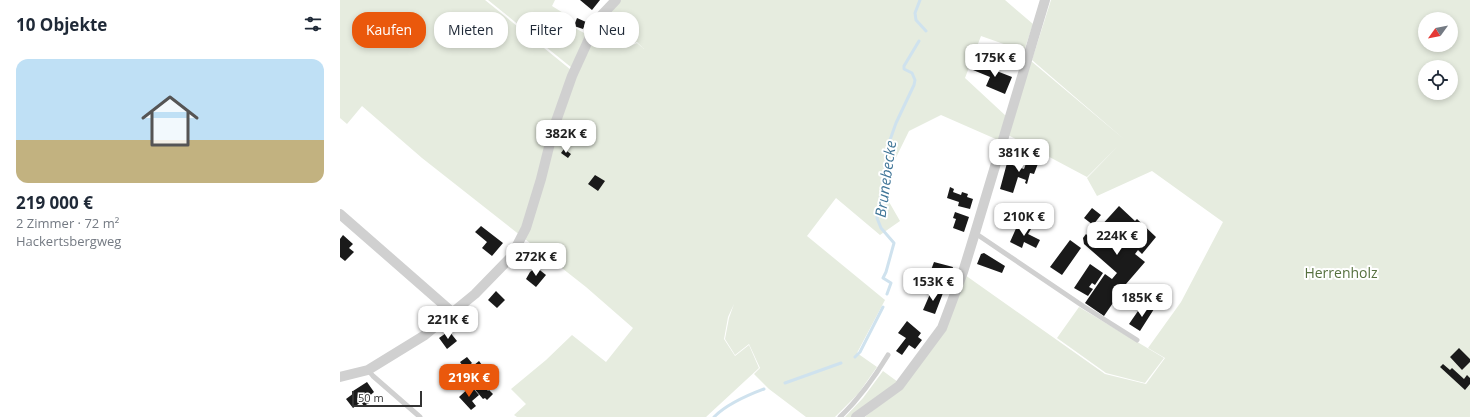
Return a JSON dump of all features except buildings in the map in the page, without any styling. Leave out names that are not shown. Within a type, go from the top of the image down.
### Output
[{"type":"street","points":[[340,377],[368,370],[425,334],[494,275],[511,257],[526,228],[554,127],[572,76],[598,19],[616,0]]},
{"type":"street","points":[[856,417],[899,386],[942,328],[975,233],[1045,0]]},
{"type":"street","points":[[340,214],[452,312]]},
{"type":"lane","points":[[975,233],[1137,340]]},
{"type":"lane","points":[[840,417],[860,396],[888,355]]},
{"type":"lane","points":[[368,370],[420,417]]},
{"type":"green space","points":[[340,0],[485,0],[500,12],[434,12],[434,48],[508,48],[508,19],[516,25],[516,48],[544,48],[576,74],[588,48],[639,48],[639,45],[644,49],[639,44],[639,12],[609,12],[621,0],[1005,0],[1033,24],[1024,51],[981,36],[965,78],[1006,116],[998,140],[941,115],[909,131],[881,188],[900,221],[880,235],[836,198],[807,236],[885,300],[857,353],[877,367],[858,394],[835,417],[806,417],[769,389],[754,374],[760,368],[749,344],[735,355],[725,339],[729,318],[734,304],[728,317],[724,339],[735,356],[749,345],[759,368],[706,417],[517,417],[514,415],[526,404],[511,389],[546,360],[572,335],[606,362],[633,328],[586,287],[422,158],[362,106],[347,124],[340,118]]},
{"type":"green space","points":[[488,0],[555,0],[552,6],[562,12],[516,12],[516,23],[508,16],[508,12],[503,12]]},
{"type":"green space","name":"Herrenholz","points":[[1051,0],[1470,0],[1470,417],[865,417],[901,388],[945,331],[965,275],[1105,374],[1146,384],[1165,358],[1148,348],[1181,302],[1223,222],[1152,171],[1097,196],[1087,178],[1118,146],[1087,177],[1008,135],[1031,61],[1125,140],[1032,60]]},
{"type":"green space","points":[[576,29],[584,33],[584,39],[572,68],[547,48],[576,48]]},
{"type":"green space","points":[[1079,307],[1164,358],[1145,383],[1106,373],[1057,338]]},
{"type":"green space","points":[[883,371],[898,382],[852,417],[845,417],[863,398]]},
{"type":"waterway","name":"Brunebecke","points":[[920,0],[915,13],[916,20],[926,31]]},
{"type":"waterway","name":"Brunebecke","points":[[887,294],[891,283],[883,278],[894,243],[881,228],[877,218],[890,140],[915,80],[912,73],[904,69],[904,66],[919,41]]},
{"type":"waterway","name":"Brunebecke","points":[[855,357],[860,352],[883,307]]},
{"type":"waterway","name":"Brunebecke","points":[[785,383],[841,363]]},
{"type":"waterway","name":"Brunebecke","points":[[714,417],[731,404],[764,389]]}]
